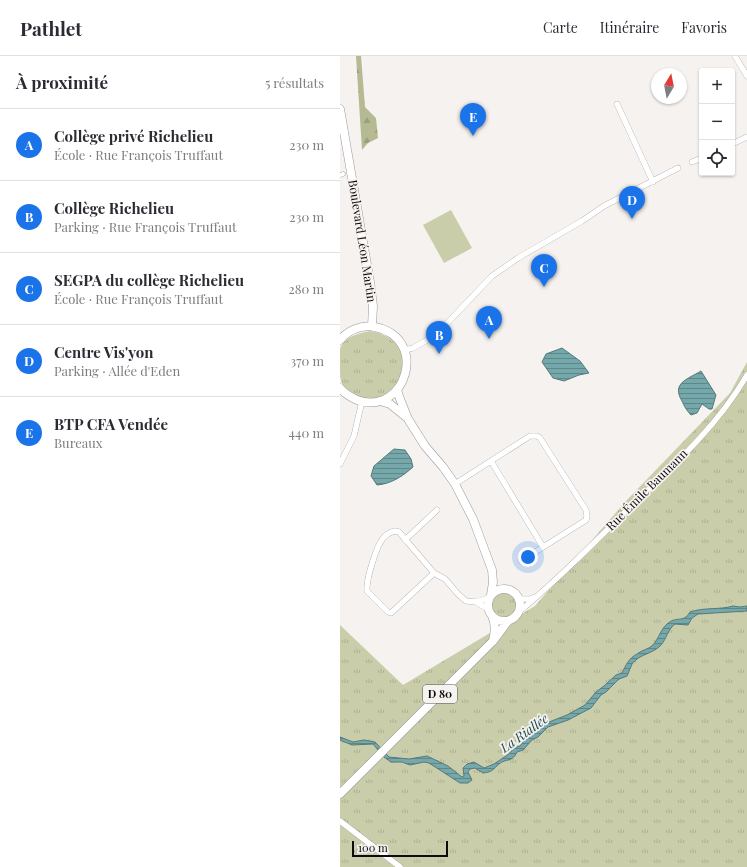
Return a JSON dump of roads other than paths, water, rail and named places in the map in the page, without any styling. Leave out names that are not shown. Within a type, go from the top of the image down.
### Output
[{"type":"main road","name":"Boulevard Léon Martin","points":[[340,109],[370,282],[373,306],[372,326]]},
{"type":"main road","points":[[340,340],[350,331],[360,327],[372,326],[382,328],[392,333],[399,340],[405,350],[407,360],[407,371],[404,381],[398,390],[380,401],[362,402],[351,398],[340,388]]},
{"type":"main road","points":[[398,390],[408,419]]},
{"type":"main road","points":[[380,401],[390,404],[408,419],[429,443],[473,519],[492,570],[501,583],[516,594],[519,599],[520,611],[513,619],[508,621],[500,621],[490,613]]},
{"type":"main road","points":[[492,570],[493,582],[490,596],[490,613],[495,622],[493,642]]},
{"type":"main road","points":[[490,596],[499,590],[508,589]]},
{"type":"main road","name":"D 80","points":[[340,794],[493,642],[508,621]]},
{"type":"street","points":[[735,56],[747,76]]},
{"type":"street","points":[[617,104],[653,182]]},
{"type":"street","points":[[735,143],[747,137]]},
{"type":"street","points":[[692,162],[699,159]]},
{"type":"street","points":[[405,350],[413,348],[436,335],[492,276],[518,258],[610,203],[678,168]]},
{"type":"street","name":"Rue Émile Baumann","points":[[520,611],[537,597],[695,442],[728,404],[747,375]]},
{"type":"street","points":[[340,464],[354,436],[362,402]]},
{"type":"street","points":[[454,484],[530,436],[537,436],[540,438],[586,510],[588,516],[586,520],[521,561]]},
{"type":"street","points":[[491,461],[543,547]]},
{"type":"street","points":[[405,540],[437,510]]},
{"type":"street","points":[[434,573],[391,613],[388,612],[367,591],[367,579],[380,542],[389,533],[394,531],[399,532],[434,573],[445,579],[466,601],[476,602],[490,596]]},
{"type":"street","points":[[519,599],[530,599],[537,597]]},
{"type":"street","points":[[476,602],[490,613]]},
{"type":"street","points":[[340,821],[400,867]]},
{"type":"water","points":[[562,348],[580,361],[589,373],[564,381],[553,378],[542,362],[546,354]]},
{"type":"water","points":[[701,371],[716,395],[712,409],[709,409],[702,404],[697,413],[691,415],[684,405],[678,390],[682,382]]},
{"type":"water","points":[[394,449],[405,450],[411,459],[413,467],[396,479],[377,485],[371,476],[374,466]]},
{"type":"water","name":"La Riallée","points":[[747,606],[747,611],[698,614],[692,618],[688,625],[675,624],[658,648],[638,658],[632,664],[627,676],[619,679],[601,695],[591,708],[568,720],[548,727],[538,737],[532,740],[523,750],[517,752],[513,758],[502,762],[491,771],[483,773],[475,768],[470,769],[468,772],[472,780],[468,783],[460,783],[429,763],[424,762],[410,765],[402,762],[391,762],[384,757],[373,744],[352,745],[340,740],[340,737],[353,742],[364,740],[375,742],[389,757],[409,759],[427,756],[448,766],[462,777],[464,776],[463,768],[467,764],[474,762],[484,768],[494,764],[509,754],[514,748],[520,746],[529,734],[544,724],[567,715],[585,705],[596,692],[616,675],[622,673],[632,658],[650,648],[663,628],[671,621],[685,618],[690,612],[696,610]]},
{"type":"place","name":"BTP CFA Vendée","points":[[473,136]]},
{"type":"place","name":"Centre Vis'yon","points":[[632,219]]},
{"type":"place","name":"SEGPA du collège Richelieu","points":[[544,287]]},
{"type":"place","name":"Collège privé Richelieu","points":[[489,339]]},
{"type":"place","name":"Collège Richelieu","points":[[439,354]]}]
